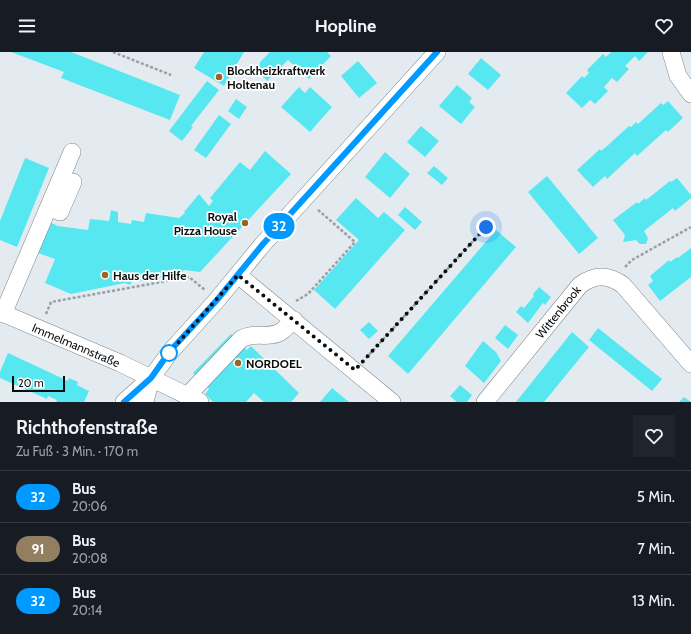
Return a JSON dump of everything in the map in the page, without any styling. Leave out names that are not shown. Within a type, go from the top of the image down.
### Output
[{"type":"street","points":[[124,402],[151,378],[170,351],[217,300],[263,244],[437,52]]},
{"type":"street","points":[[671,52],[678,76],[691,94]]},
{"type":"street","points":[[1,313],[72,152]]},
{"type":"street","points":[[49,207],[60,212],[73,182]]},
{"type":"street","points":[[238,275],[355,370],[387,401]]},
{"type":"street","name":"Wittenbrook","points":[[485,402],[580,285],[596,276],[605,276],[613,279]]},
{"type":"street","points":[[613,279],[628,290],[691,364]]},
{"type":"street","name":"Immelmannstraße","points":[[1,313],[151,378],[194,399]]},
{"type":"street","points":[[194,399],[241,339],[246,335],[274,334],[281,331],[287,314]]},
{"type":"street","points":[[145,402],[151,378]]},
{"type":"path","points":[[113,52],[171,75]]},
{"type":"path","points":[[287,314],[308,294],[355,242],[305,198]]},
{"type":"path","points":[[355,370],[486,227]]},
{"type":"path","points":[[613,279],[632,260],[691,227]]},
{"type":"path","points":[[40,329],[51,302],[189,277],[217,300]]},
{"type":"building","points":[[11,52],[71,52],[180,95],[170,120],[61,78],[64,72]]},
{"type":"building","name":"Blockheizkraftwerk Holtenau","points":[[204,52],[244,52],[224,86],[194,68]]},
{"type":"building","points":[[270,52],[327,52],[331,56],[309,79],[288,60],[267,81],[258,71],[260,62]]},
{"type":"building","points":[[611,52],[648,52],[639,61],[635,56],[625,66],[629,69],[617,82],[612,78],[604,87],[608,91],[595,104],[590,100],[582,108],[566,93],[582,76],[584,78],[589,73],[587,70],[603,54],[606,57]]},
{"type":"building","points":[[481,58],[501,75],[488,90],[468,74]]},
{"type":"building","points":[[358,61],[377,83],[359,98],[341,76]]},
{"type":"building","points":[[207,81],[219,90],[191,126],[193,127],[182,141],[169,131]]},
{"type":"building","points":[[457,85],[472,98],[469,102],[475,107],[461,124],[439,106]]},
{"type":"building","points":[[299,87],[305,93],[310,87],[332,107],[310,132],[281,107]]},
{"type":"building","points":[[236,99],[247,107],[239,119],[228,111]]},
{"type":"building","points":[[668,101],[683,118],[668,132],[666,130],[637,156],[635,153],[607,179],[605,176],[593,187],[577,170],[629,126],[631,127],[636,122],[638,124],[661,103],[663,105]]},
{"type":"building","points":[[219,115],[231,124],[206,158],[194,150]]},
{"type":"building","points":[[421,126],[439,141],[425,157],[407,142]]},
{"type":"building","points":[[265,151],[291,174],[200,272],[184,270],[180,275],[167,273],[164,278],[151,276],[147,282],[134,279],[130,285],[125,283],[71,294],[45,283],[55,259],[35,252],[47,221],[58,226],[88,230],[90,219],[109,221],[111,210],[118,212],[118,222],[131,224],[132,220],[144,222],[146,213],[179,218],[185,213],[184,212],[199,194],[209,206],[213,201],[210,198],[240,162],[250,170]]},
{"type":"building","points":[[385,152],[410,174],[390,198],[365,177]]},
{"type":"building","points":[[25,158],[49,168],[17,247],[0,240],[0,221]]},
{"type":"building","points":[[434,166],[448,178],[442,185],[427,173]]},
{"type":"building","points":[[547,176],[598,238],[579,254],[528,192]]},
{"type":"building","points":[[677,178],[691,195],[691,198],[675,211],[673,208],[644,231],[648,238],[646,244],[640,244],[636,240],[623,242],[625,235],[613,220],[637,202],[638,204],[645,198],[646,200],[670,181],[671,182]]},
{"type":"building","points":[[356,198],[378,218],[384,212],[405,230],[335,309],[314,290],[359,240],[336,220]]},
{"type":"building","points":[[405,207],[422,222],[415,230],[398,215]]},
{"type":"building","points":[[496,230],[516,247],[408,374],[388,356]]},
{"type":"building","points":[[691,248],[691,277],[660,301],[648,285],[653,281],[650,276],[669,260],[670,262],[677,257],[678,258]]},
{"type":"building","points":[[539,287],[551,297],[545,305],[543,303],[528,323],[516,312],[521,306],[524,308]]},
{"type":"building","points":[[369,322],[378,331],[369,339],[360,330]]},
{"type":"building","points":[[505,325],[518,335],[508,349],[495,338]]},
{"type":"building","points":[[598,328],[662,379],[652,391],[589,340]]},
{"type":"building","points":[[572,332],[589,347],[544,402],[516,402]]},
{"type":"building","points":[[231,334],[247,350],[251,346],[299,393],[291,402],[264,402],[254,393],[246,402],[213,402],[205,394],[209,389],[193,373]]},
{"type":"building","points":[[483,341],[496,352],[501,361],[484,383],[465,366]]},
{"type":"building","points":[[8,353],[68,381],[69,378],[78,382],[77,385],[89,391],[84,402],[56,402],[57,400],[48,396],[47,399],[0,378],[0,372]]},
{"type":"building","points":[[460,385],[472,395],[467,402],[457,402],[450,396]]},
{"type":"building","points":[[332,388],[349,402],[320,402]]},
{"type":"building","points":[[684,397],[691,402],[679,402]]},
{"type":"bus line","name":"32","points":[[124,402],[151,378],[170,351],[217,300],[263,244],[437,52]]},
{"type":"place","name":"Blockheizkraftwerk Holtenau","points":[[219,77]]},
{"type":"place","name":"Royal Pizza House","points":[[245,223]]},
{"type":"place","name":"Haus der Hilfe","points":[[105,275]]},
{"type":"place","name":"NORDOEL","points":[[238,363]]},
{"type":"route","points":[[169,353],[238,275],[355,370],[486,227]]}]
